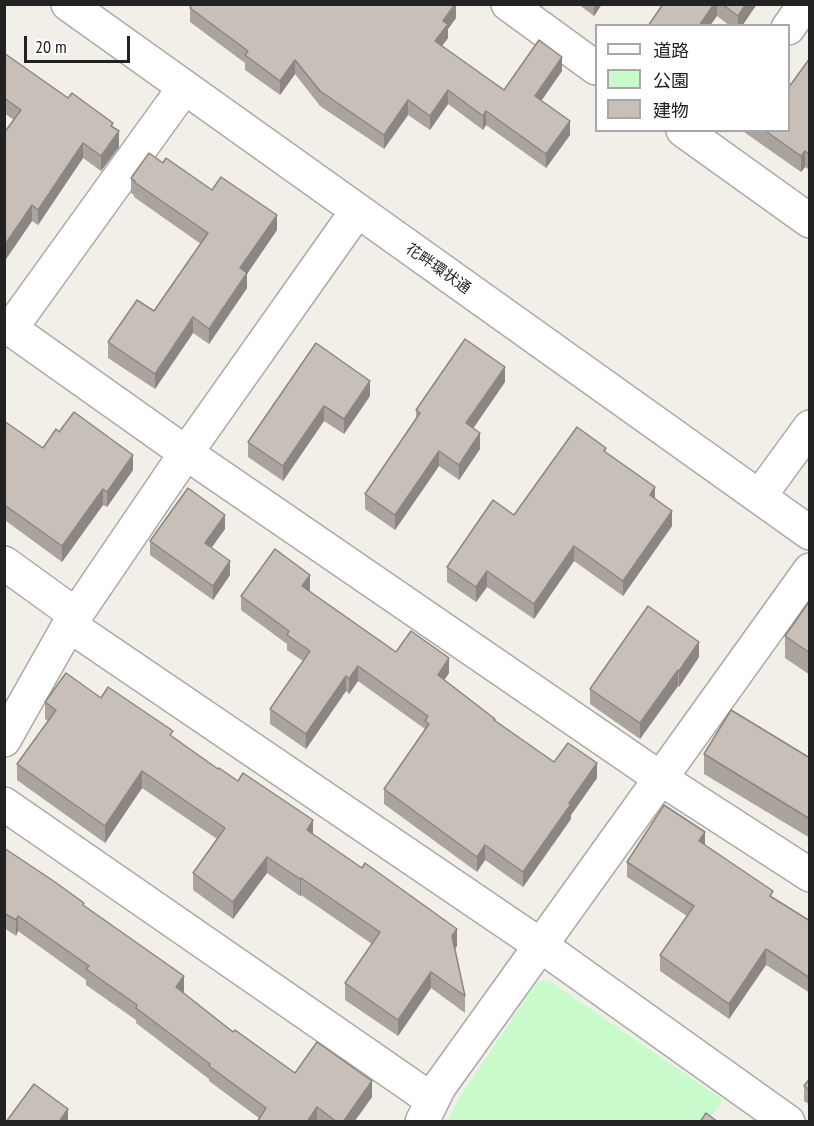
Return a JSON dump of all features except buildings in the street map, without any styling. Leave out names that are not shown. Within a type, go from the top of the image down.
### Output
[{"type":"street","name":"花畔環状通","points":[[68,4],[810,533]]},
{"type":"street","points":[[790,26],[805,4]]},
{"type":"street","points":[[510,5],[595,67]]},
{"type":"street","points":[[184,88],[8,326],[186,453],[660,778],[810,875]]},
{"type":"street","points":[[701,136],[810,221]]},
{"type":"street","points":[[4,740],[73,620],[186,453],[357,211]]},
{"type":"street","points":[[759,497],[810,427]]},
{"type":"street","points":[[4,562],[73,620],[540,945],[788,1122]]},
{"type":"street","points":[[4,804],[427,1111],[439,1087],[810,570]]},
{"type":"green space","points":[[548,980],[723,1100],[708,1121],[447,1122],[458,1100],[537,982]]}]
